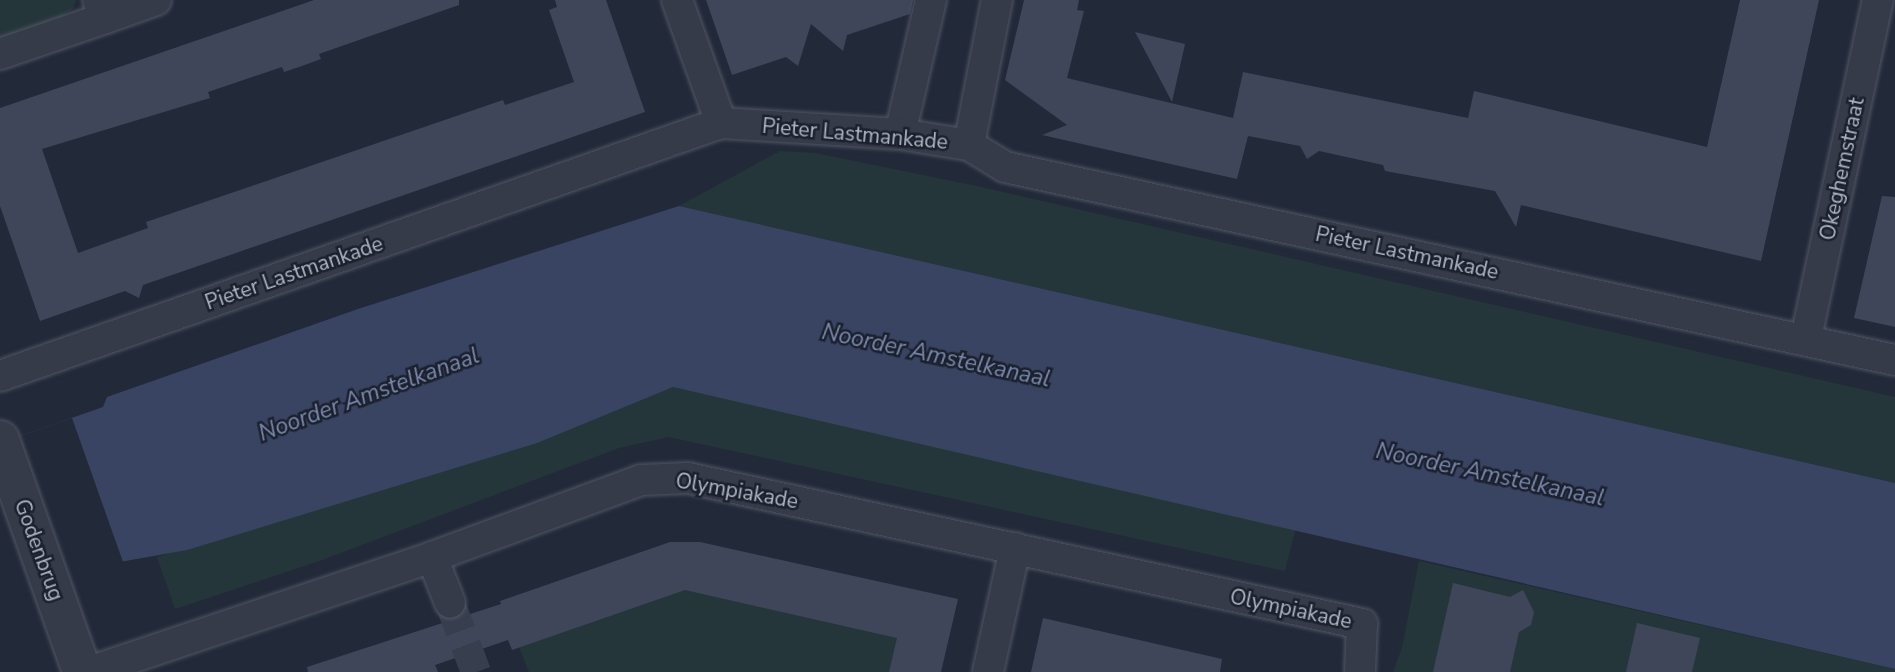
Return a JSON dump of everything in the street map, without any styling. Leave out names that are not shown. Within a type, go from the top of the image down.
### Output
[{"type":"street","points":[[0,54],[101,9],[156,0]]},
{"type":"street","points":[[677,0],[721,123]]},
{"type":"street","points":[[900,134],[931,0]]},
{"type":"street","points":[[969,145],[997,0]]},
{"type":"street","name":"Okeghemstraat","points":[[1806,338],[1878,0]]},
{"type":"street","name":"Pieter Lastmankade","points":[[0,376],[721,123],[900,134],[969,145],[1005,167],[1806,338],[1895,360]]},
{"type":"street","name":"Godenbrug","points":[[0,440],[82,672]]},
{"type":"street","name":"Olympiakade","points":[[89,672],[432,557],[641,480],[688,478],[1362,624],[1360,672]]},
{"type":"street","points":[[988,672],[1015,548]]},
{"type":"street","points":[[432,557],[450,603]]},
{"type":"shaded area","points":[[0,0],[76,0],[73,9],[59,18],[0,40]]},
{"type":"shaded area","points":[[780,151],[815,153],[977,186],[1895,397],[1895,483],[679,206]]},
{"type":"shaded area","points":[[673,387],[1296,527],[1285,571],[669,437],[619,448],[322,560],[175,609],[157,557]]},
{"type":"shaded area","points":[[1419,561],[1895,669],[1895,672],[1393,672],[1402,648]]},
{"type":"shaded area","points":[[686,575],[910,627],[901,672],[529,672],[508,619]]},
{"type":"water","name":"Noorder Amstelkanaal","points":[[679,206],[1895,483],[1895,669],[673,387],[537,443],[187,550],[120,562],[0,443],[103,407],[107,397],[358,309]]},
{"type":"pier","points":[[72,418],[123,562],[0,604],[0,443]]},
{"type":"building","points":[[314,0],[459,0],[459,5],[319,54],[321,59],[302,66],[284,72],[282,67],[208,92],[210,98],[42,149],[78,253],[148,228],[146,222],[503,100],[505,105],[574,82],[549,10],[557,7],[555,0],[606,0],[645,112],[143,285],[139,298],[125,291],[40,321],[0,206],[0,108]]},
{"type":"building","points":[[706,0],[913,0],[910,14],[847,35],[843,51],[811,24],[798,66],[786,57],[732,75]]},
{"type":"building","points":[[1024,0],[1079,0],[1077,10],[1084,11],[1067,78],[1233,118],[1243,72],[1468,118],[1474,91],[1707,147],[1740,0],[1819,0],[1761,261],[1521,205],[1516,227],[1495,191],[1385,171],[1383,165],[1319,151],[1307,159],[1300,146],[1248,136],[1237,179],[1042,135],[1067,125],[1005,80]]},
{"type":"building","points":[[1135,32],[1185,44],[1172,102]]},
{"type":"building","points":[[1882,196],[1895,197],[1895,327],[1854,318]]},
{"type":"building","points":[[670,542],[700,542],[958,599],[941,672],[889,672],[897,638],[685,590],[512,650],[508,640],[435,665],[438,672],[308,672],[307,667],[501,604],[500,601]]},
{"type":"building","points":[[1453,583],[1510,597],[1523,590],[1534,612],[1531,625],[1519,632],[1510,672],[1433,672]]},
{"type":"building","points":[[1043,618],[1222,659],[1220,672],[1031,672]]},
{"type":"building","points":[[1637,623],[1700,638],[1692,672],[1626,672]]},
{"type":"tunnel","points":[[450,603],[476,672]]}]
